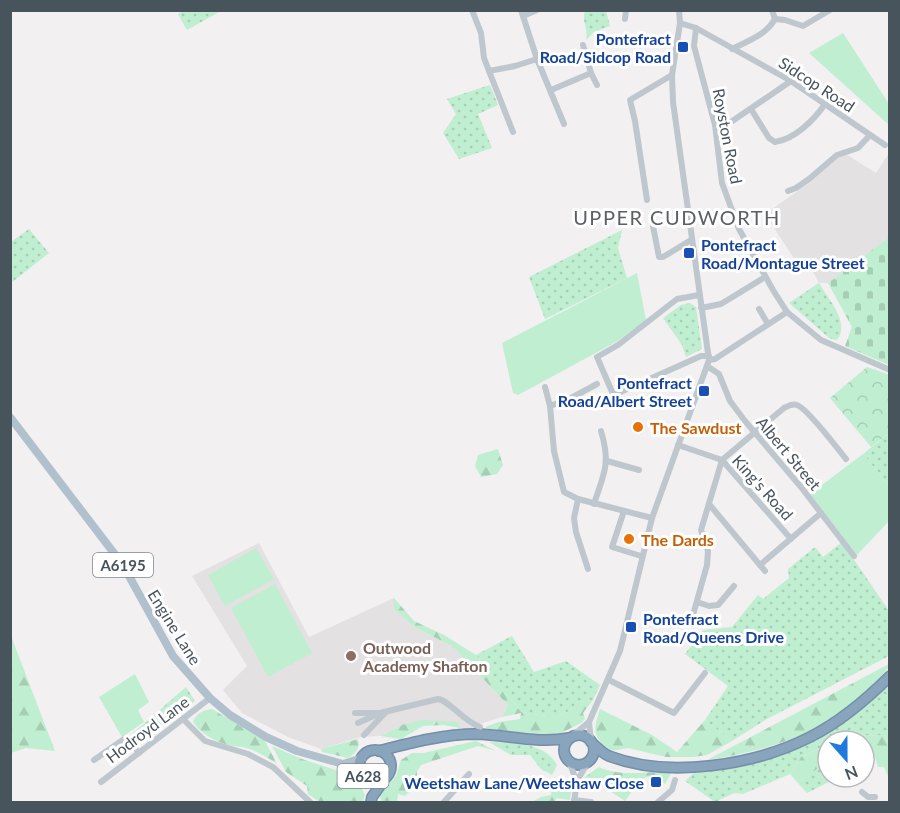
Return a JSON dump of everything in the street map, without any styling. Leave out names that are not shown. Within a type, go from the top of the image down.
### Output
[{"type":"highway","name":"A628","points":[[372,800],[359,769],[362,758],[369,752],[430,739],[475,734],[504,735],[543,742],[582,735],[607,755],[642,763],[690,767],[757,757],[793,745],[845,716],[890,676]]},
{"type":"highway","points":[[568,760],[564,746],[571,737]]},
{"type":"highway","name":"A628","points":[[543,742],[578,765],[607,755]]},
{"type":"highway","points":[[588,761],[594,750],[591,742]]},
{"type":"highway","name":"A628","points":[[372,800],[390,772],[396,755],[405,746]]},
{"type":"highway","name":"A628","points":[[379,751],[387,756],[391,765]]},
{"type":"highway","name":"A628","points":[[364,778],[378,782],[386,778]]},
{"type":"main road","name":"Engine Lane","points":[[10,417],[123,565],[173,656],[210,698],[230,715],[266,737],[303,753],[343,764],[364,778]]},
{"type":"main road","points":[[343,764],[362,758]]},
{"type":"street","points":[[472,10],[481,33],[484,58],[513,132]]},
{"type":"street","points":[[537,10],[522,13],[537,59],[564,124]]},
{"type":"street","points":[[625,19],[626,10]]},
{"type":"street","points":[[571,737],[589,722],[620,651],[641,556],[652,518],[708,360],[673,102],[672,75],[680,23],[679,10]]},
{"type":"street","points":[[732,49],[771,27],[775,19],[772,10]]},
{"type":"street","points":[[775,19],[803,26],[830,10]]},
{"type":"street","points":[[680,23],[687,23],[696,28]]},
{"type":"street","name":"Sidcop Road","points":[[696,28],[790,81],[885,146]]},
{"type":"street","name":"Royston Road","points":[[696,28],[696,53],[716,125],[722,183],[739,229],[765,277],[787,312],[821,340],[890,370]]},
{"type":"street","points":[[583,45],[597,85]]},
{"type":"street","points":[[489,71],[537,59]]},
{"type":"street","points":[[550,90],[591,73]]},
{"type":"street","points":[[647,200],[630,100],[672,75]]},
{"type":"street","points":[[716,125],[728,124],[790,81]]},
{"type":"street","points":[[751,109],[769,138],[775,142],[782,141],[814,119],[825,105]]},
{"type":"street","points":[[788,190],[796,188],[809,179],[837,155],[858,148],[870,135]]},
{"type":"street","points":[[653,226],[659,257],[663,257],[691,240]]},
{"type":"street","points":[[702,308],[721,304],[765,277]]},
{"type":"street","points":[[699,295],[677,299],[618,345],[597,357],[613,394],[701,356],[708,360],[715,359],[787,312]]},
{"type":"street","points":[[759,309],[768,324]]},
{"type":"street","name":"Albert Street","points":[[708,360],[719,374],[733,405],[854,556]]},
{"type":"street","points":[[550,406],[597,384]]},
{"type":"street","points":[[545,387],[550,406],[554,452],[564,492],[578,500],[652,518]]},
{"type":"street","points":[[693,615],[707,565],[708,552],[702,530],[722,460],[788,406],[798,405],[846,459]]},
{"type":"street","points":[[594,504],[607,461],[601,431]]},
{"type":"street","name":"King's Road","points":[[678,445],[722,460],[791,539]]},
{"type":"street","points":[[607,461],[639,470]]},
{"type":"street","points":[[578,500],[574,518],[576,532],[588,569]]},
{"type":"street","points":[[709,504],[765,571]]},
{"type":"street","points":[[624,511],[612,547],[641,556]]},
{"type":"street","points":[[760,565],[821,513]]},
{"type":"street","points":[[697,602],[709,606],[718,604],[734,586]]},
{"type":"street","points":[[609,680],[674,713],[705,673]]},
{"type":"street","name":"Hodroyd Lane","points":[[101,782],[210,698]]},
{"type":"street","points":[[358,723],[382,713],[442,699],[480,728]]},
{"type":"street","points":[[358,723],[382,713]]},
{"type":"street","points":[[358,723],[382,713]]},
{"type":"street","points":[[183,719],[206,741],[248,754],[273,767],[310,802]]},
{"type":"street","points":[[589,722],[591,742]]},
{"type":"street","points":[[94,760],[127,737],[139,753]]},
{"type":"street","points":[[568,760],[577,781]]},
{"type":"street","points":[[588,761],[577,781],[574,801],[591,802]]},
{"type":"street","points":[[448,801],[469,774]]},
{"type":"street","points":[[658,802],[672,790],[675,780]]},
{"type":"street","points":[[862,792],[869,799]]},
{"type":"shaded area","points":[[844,153],[876,173],[889,153],[889,237],[828,283],[819,283],[805,257],[797,263],[765,214],[809,183]]},
{"type":"shaded area","name":"Outwood Academy Shafton","points":[[259,543],[309,637],[394,598],[395,609],[416,628],[452,646],[508,705],[502,717],[480,724],[477,729],[460,728],[459,722],[402,725],[380,736],[361,737],[321,749],[288,737],[242,713],[223,690],[247,666],[192,576]]},
{"type":"green space","points":[[185,10],[221,11],[187,30],[178,14]]},
{"type":"green space","points":[[585,11],[606,11],[610,26],[594,32],[586,40]]},
{"type":"green space","points":[[843,33],[889,104],[889,125],[809,53]]},
{"type":"green space","points":[[490,85],[498,105],[478,114],[492,148],[459,159],[443,133],[456,114],[447,99]]},
{"type":"green space","points":[[29,229],[49,253],[11,283],[11,242]]},
{"type":"green space","points":[[622,230],[618,248],[627,278],[545,319],[529,277]]},
{"type":"green space","points":[[889,237],[889,365],[845,346],[852,327],[828,283]]},
{"type":"green space","points":[[637,273],[646,320],[616,342],[518,395],[513,393],[502,343]]},
{"type":"green space","points":[[819,283],[840,319],[841,333],[837,340],[829,338],[789,303]]},
{"type":"green space","points":[[690,303],[696,307],[702,349],[686,357],[682,345],[663,318],[681,305]]},
{"type":"green space","points":[[867,367],[890,375],[889,433],[871,447],[830,398]]},
{"type":"green space","points":[[889,433],[889,486],[863,454]]},
{"type":"green space","points":[[498,449],[503,465],[497,474],[481,477],[475,466],[478,455]]},
{"type":"green space","points":[[863,454],[889,486],[889,521],[857,555],[810,494]]},
{"type":"green space","points":[[842,542],[889,611],[889,653],[887,657],[765,720],[732,741],[705,720],[728,686],[685,654],[703,630],[732,627],[758,595],[763,599],[789,578],[788,569],[815,547],[823,557]]},
{"type":"green space","points":[[256,548],[274,579],[225,606],[208,575]]},
{"type":"green space","points":[[275,584],[312,653],[268,677],[231,608]]},
{"type":"green space","points":[[394,598],[414,621],[444,635],[476,655],[521,712],[544,716],[559,715],[572,709],[577,702],[593,700],[583,713],[585,719],[555,736],[485,727],[520,719],[521,713],[502,717],[508,705],[452,646],[416,628],[394,609]]},
{"type":"green space","points":[[11,636],[55,751],[26,748],[11,753]]},
{"type":"green space","points":[[512,636],[534,672],[566,661],[600,685],[593,700],[577,702],[572,709],[559,715],[544,716],[521,712],[476,655]]},
{"type":"green space","points":[[889,664],[889,667],[869,688],[849,706],[807,732],[761,749],[707,760]]},
{"type":"green space","points":[[135,674],[149,702],[138,710],[144,722],[122,737],[99,697]]},
{"type":"green space","points":[[889,683],[889,744],[884,735],[876,735],[876,729],[831,729],[849,717]]},
{"type":"green space","points":[[186,687],[195,701],[138,744],[132,734]]},
{"type":"green space","points":[[212,709],[265,741],[277,764],[245,747],[223,744],[203,733],[193,721],[201,712]]},
{"type":"green space","points":[[600,709],[652,735],[677,752],[705,720],[732,741],[707,755],[693,757],[666,757],[628,748],[611,751],[597,737],[595,728]]},
{"type":"green space","points":[[421,720],[459,722],[460,728],[444,725],[423,726],[401,739],[380,736],[402,725]]},
{"type":"green space","points":[[876,735],[884,735],[889,744],[889,778],[884,767],[878,767],[876,760]]},
{"type":"green space","points":[[358,739],[357,750],[348,758],[322,752],[321,749]]},
{"type":"green space","points":[[816,739],[816,750],[801,757],[790,774],[743,794],[734,793],[715,802],[685,781],[696,771],[748,763],[803,747]]},
{"type":"green space","points":[[476,741],[496,751],[478,746],[421,765],[417,771],[417,784],[405,796],[398,794],[397,802],[381,802],[380,794],[396,776],[401,760],[412,753],[423,753]]},
{"type":"green space","points":[[489,742],[527,745],[536,748],[552,757],[557,765],[552,775],[541,769],[530,755],[511,755]]},
{"type":"green space","points":[[272,746],[302,759],[351,775],[365,795],[363,802],[320,802],[308,794],[307,786],[286,772]]},
{"type":"green space","points":[[816,750],[816,770],[797,782],[790,774],[801,757]]},
{"type":"green space","points":[[599,767],[625,773],[671,773],[665,784],[652,777],[642,780],[625,801],[604,787],[582,779]]},
{"type":"green space","points":[[816,770],[816,788],[807,793],[797,782]]},
{"type":"green space","points":[[564,778],[572,785],[570,800],[556,798],[555,802],[532,802],[551,795],[552,783]]},
{"type":"place","name":"Pontefract Road/Sidcop Road","points":[[683,47]]},
{"type":"place","name":"Pontefract Road/Montague Street","points":[[689,253]]},
{"type":"place","name":"Pontefract Road/Albert Street","points":[[704,391]]},
{"type":"place","name":"The Sawdust","points":[[638,427]]},
{"type":"place","name":"The Dards","points":[[629,539]]},
{"type":"place","name":"Pontefract Road/Queens Drive","points":[[631,627]]},
{"type":"place","name":"Outwood Academy Shafton","points":[[351,656]]},
{"type":"place","name":"Weetshaw Lane/Weetshaw Close","points":[[656,782]]},
{"type":"district","name":"UPPER CUDWORTH","points":[[677,217]]}]
